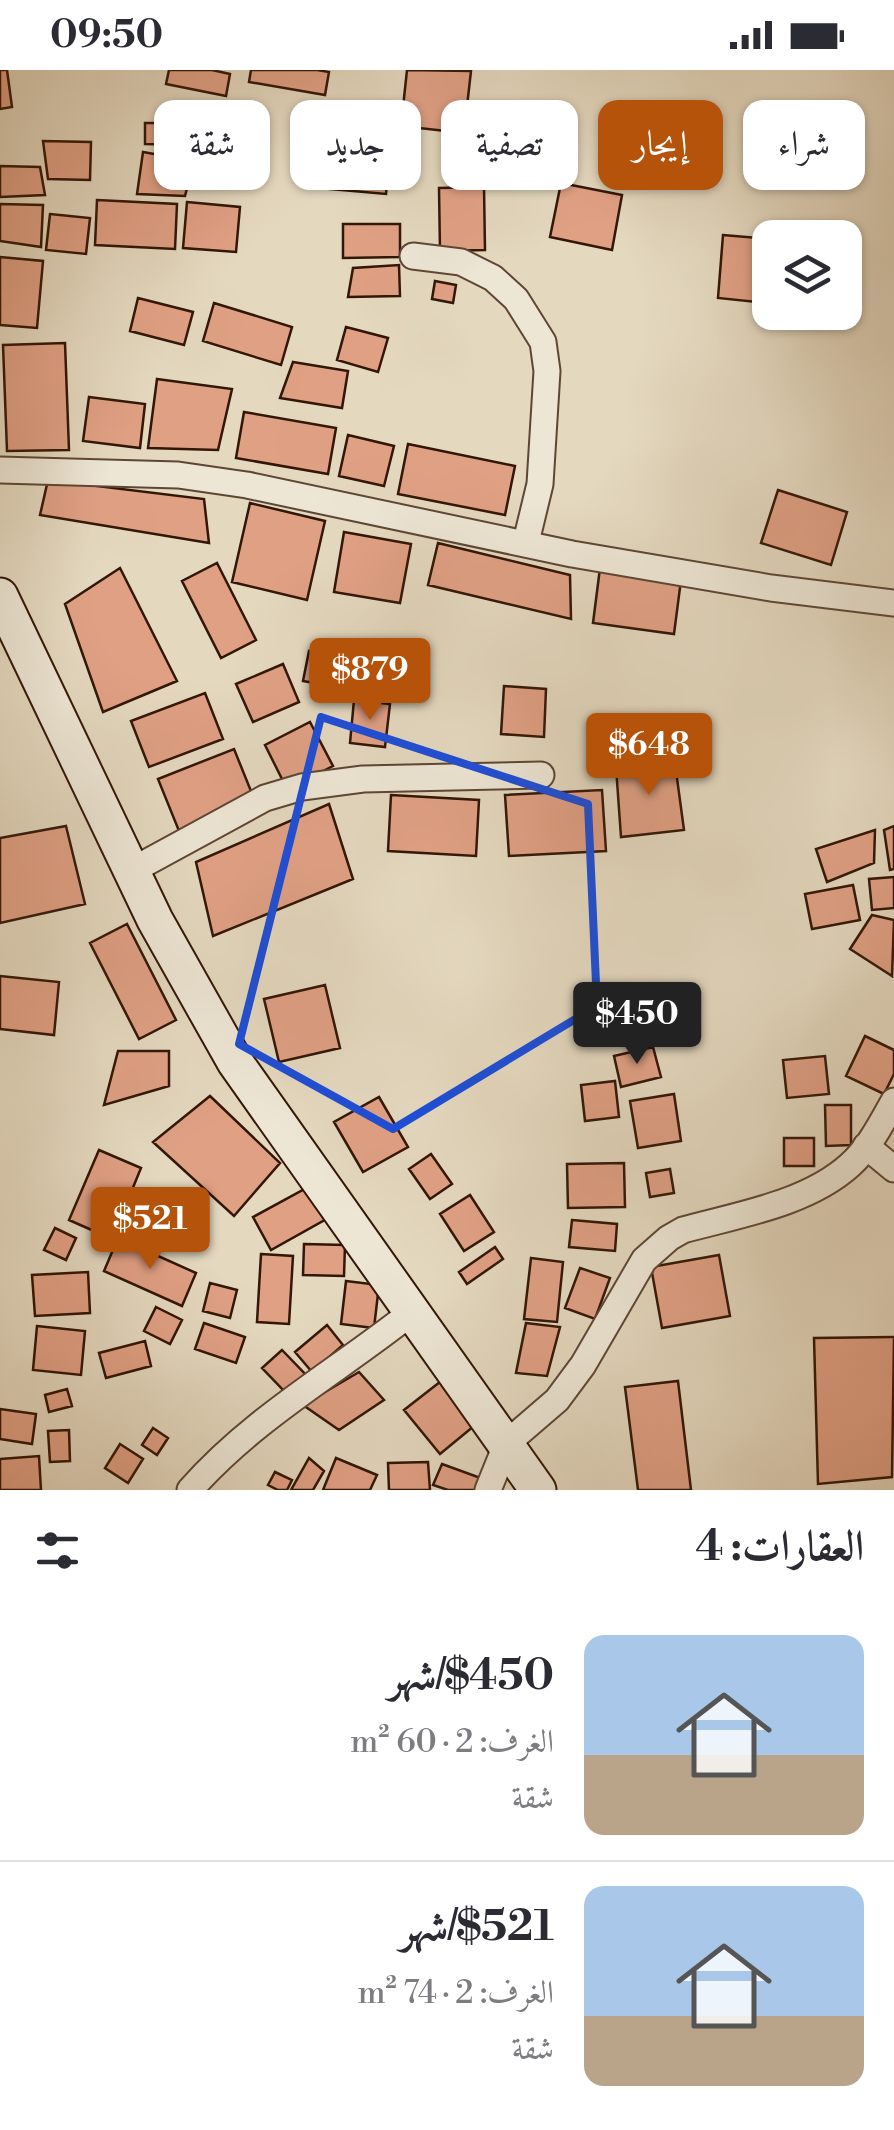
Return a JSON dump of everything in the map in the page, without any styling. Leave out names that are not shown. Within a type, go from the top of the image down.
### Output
[{"type":"main road","points":[[0,596],[155,920],[235,1062],[538,1490]]},
{"type":"street","points":[[413,256],[461,262],[493,278],[516,299],[543,342],[547,371],[540,484],[526,542]]},
{"type":"street","points":[[0,470],[178,475],[247,485],[572,554],[771,588],[894,603]]},
{"type":"street","points":[[132,872],[265,798],[302,787],[362,779],[540,775]]},
{"type":"street","points":[[488,1490],[507,1443],[557,1400],[583,1365],[634,1274],[655,1248],[684,1230],[813,1190],[852,1164],[894,1101]]},
{"type":"street","points":[[866,1146],[894,1169]]},
{"type":"street","points":[[190,1490],[213,1464],[270,1416],[412,1312]]},
{"type":"highlighted area","points":[[321,717],[588,804],[597,1006],[393,1129],[239,1044]]},
{"type":"building","points":[[0,70],[7,70],[12,107],[0,109]]},
{"type":"building","points":[[169,70],[230,74],[226,96],[166,84]]},
{"type":"building","points":[[251,70],[329,72],[325,95],[249,82]]},
{"type":"building","points":[[407,70],[471,71],[468,100],[441,100],[441,130],[421,128],[421,100],[404,100]]},
{"type":"building","points":[[145,123],[154,123],[154,144],[145,144]]},
{"type":"building","points":[[43,141],[91,142],[90,180],[48,179]]},
{"type":"building","points":[[143,152],[154,154],[154,190],[187,190],[185,196],[137,194]]},
{"type":"building","points":[[0,166],[40,167],[45,195],[0,197]]},
{"type":"building","points":[[578,186],[622,195],[612,250],[550,237],[560,190],[578,190]]},
{"type":"building","points":[[439,188],[484,190],[485,250],[440,251]]},
{"type":"building","points":[[342,190],[386,190],[386,194]]},
{"type":"building","points":[[97,200],[177,204],[175,249],[95,245]]},
{"type":"building","points":[[187,202],[240,207],[236,252],[183,248]]},
{"type":"building","points":[[0,204],[43,205],[41,247],[0,241]]},
{"type":"building","points":[[50,214],[90,218],[86,254],[46,250]]},
{"type":"building","points":[[343,224],[400,224],[400,257],[343,258]]},
{"type":"building","points":[[723,235],[752,237],[752,301],[718,298]]},
{"type":"building","points":[[0,257],[43,261],[37,328],[0,325]]},
{"type":"building","points":[[399,265],[400,296],[348,297],[353,268]]},
{"type":"building","points":[[435,281],[456,285],[453,303],[432,299]]},
{"type":"building","points":[[138,298],[193,312],[184,345],[130,331]]},
{"type":"building","points":[[214,303],[292,327],[281,365],[203,341]]},
{"type":"building","points":[[346,327],[388,338],[378,372],[337,360]]},
{"type":"building","points":[[65,343],[69,450],[7,451],[3,345]]},
{"type":"building","points":[[293,362],[348,371],[342,408],[280,398]]},
{"type":"building","points":[[157,379],[232,389],[218,450],[148,448]]},
{"type":"building","points":[[89,397],[145,404],[140,448],[83,441]]},
{"type":"building","points":[[244,412],[336,428],[328,474],[236,458]]},
{"type":"building","points":[[348,435],[394,446],[384,486],[339,476]]},
{"type":"building","points":[[408,444],[515,466],[505,515],[398,494]]},
{"type":"building","points":[[48,480],[204,499],[209,543],[40,515]]},
{"type":"building","points":[[778,490],[847,512],[831,565],[761,543]]},
{"type":"building","points":[[250,503],[325,521],[307,600],[232,582]]},
{"type":"building","points":[[344,532],[411,544],[400,603],[334,592]]},
{"type":"building","points":[[438,543],[570,575],[571,619],[428,585]]},
{"type":"building","points":[[217,563],[256,640],[221,658],[182,581]]},
{"type":"building","points":[[120,568],[177,681],[103,712],[65,604]]},
{"type":"building","points":[[600,568],[681,580],[674,634],[593,623]]},
{"type":"building","points":[[309,651],[376,665],[370,693],[303,681]]},
{"type":"building","points":[[283,664],[299,702],[253,722],[236,684]]},
{"type":"building","points":[[504,686],[546,689],[544,737],[501,734]]},
{"type":"building","points":[[205,693],[223,739],[149,767],[131,721]]},
{"type":"building","points":[[354,700],[390,704],[385,747],[350,743]]},
{"type":"building","points":[[310,722],[333,766],[287,789],[265,745]]},
{"type":"building","points":[[234,749],[255,801],[179,831],[158,779]]},
{"type":"building","points":[[674,756],[684,830],[621,837],[616,767]]},
{"type":"building","points":[[602,790],[606,851],[509,856],[505,795]]},
{"type":"building","points":[[391,795],[479,800],[476,856],[388,851]]},
{"type":"building","points":[[329,804],[353,879],[213,936],[196,862]]},
{"type":"building","points":[[66,826],[85,904],[0,923],[0,838]]},
{"type":"building","points":[[894,826],[894,869],[890,870],[884,830]]},
{"type":"building","points":[[875,830],[874,863],[827,882],[816,849]]},
{"type":"building","points":[[894,877],[894,908],[872,910],[869,879]]},
{"type":"building","points":[[853,885],[860,920],[812,929],[805,894]]},
{"type":"building","points":[[872,915],[894,920],[892,976],[850,949]]},
{"type":"building","points":[[127,924],[176,1020],[139,1039],[90,943]]},
{"type":"building","points":[[0,976],[59,982],[54,1035],[0,1029]]},
{"type":"building","points":[[325,985],[340,1048],[279,1062],[264,999]]},
{"type":"building","points":[[865,1036],[894,1050],[894,1074],[884,1094],[846,1076]]},
{"type":"building","points":[[653,1047],[661,1077],[621,1087],[614,1056]]},
{"type":"building","points":[[118,1051],[169,1051],[169,1086],[104,1105]]},
{"type":"building","points":[[825,1056],[829,1094],[787,1098],[783,1060]]},
{"type":"building","points":[[615,1081],[619,1117],[585,1121],[581,1085]]},
{"type":"building","points":[[674,1094],[681,1141],[638,1148],[630,1101]]},
{"type":"building","points":[[210,1096],[280,1163],[234,1216],[153,1142]]},
{"type":"building","points":[[379,1097],[408,1147],[363,1172],[334,1122]]},
{"type":"building","points":[[825,1105],[851,1105],[851,1145],[826,1146]]},
{"type":"building","points":[[784,1138],[814,1138],[814,1166],[784,1166]]},
{"type":"building","points":[[99,1150],[141,1168],[112,1239],[69,1220]]},
{"type":"building","points":[[431,1154],[452,1184],[430,1199],[409,1169]]},
{"type":"building","points":[[624,1163],[625,1207],[568,1208],[567,1164]]},
{"type":"building","points":[[670,1169],[674,1193],[650,1197],[646,1173]]},
{"type":"building","points":[[312,1185],[330,1217],[271,1250],[253,1217]]},
{"type":"building","points":[[470,1195],[494,1232],[464,1251],[440,1214]]},
{"type":"building","points":[[572,1220],[617,1224],[615,1251],[569,1247]]},
{"type":"building","points":[[55,1228],[76,1238],[66,1260],[44,1250]]},
{"type":"building","points":[[118,1238],[196,1273],[182,1306],[104,1271]]},
{"type":"building","points":[[304,1244],[345,1245],[344,1276],[303,1275]]},
{"type":"building","points":[[495,1247],[503,1259],[467,1284],[459,1272]]},
{"type":"building","points":[[261,1254],[293,1256],[289,1324],[257,1322]]},
{"type":"building","points":[[719,1255],[730,1316],[662,1328],[651,1267]]},
{"type":"building","points":[[531,1258],[563,1262],[557,1322],[524,1319]]},
{"type":"building","points":[[580,1268],[610,1278],[595,1319],[565,1308]]},
{"type":"building","points":[[88,1272],[90,1313],[35,1316],[32,1275]]},
{"type":"building","points":[[346,1281],[379,1285],[374,1328],[341,1324]]},
{"type":"building","points":[[210,1283],[237,1290],[230,1318],[203,1311]]},
{"type":"building","points":[[156,1307],[182,1320],[170,1344],[144,1331]]},
{"type":"building","points":[[204,1323],[245,1337],[236,1363],[195,1349]]},
{"type":"building","points":[[526,1323],[560,1327],[547,1376],[516,1373]]},
{"type":"building","points":[[327,1325],[343,1345],[312,1372],[295,1352]]},
{"type":"building","points":[[37,1326],[85,1331],[81,1375],[33,1370]]},
{"type":"building","points":[[894,1337],[892,1477],[818,1484],[814,1338]]},
{"type":"building","points":[[145,1341],[151,1366],[106,1378],[99,1353]]},
{"type":"building","points":[[282,1350],[308,1377],[288,1395],[262,1368]]},
{"type":"building","points":[[359,1372],[384,1400],[339,1430],[303,1405]]},
{"type":"building","points":[[445,1378],[480,1421],[440,1454],[404,1410]]},
{"type":"building","points":[[678,1381],[691,1490],[638,1490],[625,1387]]},
{"type":"building","points":[[67,1389],[72,1406],[49,1412],[45,1395]]},
{"type":"building","points":[[0,1409],[36,1414],[32,1444],[0,1439]]},
{"type":"building","points":[[153,1428],[168,1438],[157,1455],[142,1445]]},
{"type":"building","points":[[69,1430],[70,1461],[50,1462],[48,1431]]},
{"type":"building","points":[[120,1444],[143,1459],[128,1483],[105,1468]]},
{"type":"building","points":[[39,1456],[41,1490],[0,1490],[0,1459]]},
{"type":"building","points":[[309,1458],[324,1471],[313,1490],[291,1490]]},
{"type":"building","points":[[336,1458],[377,1475],[370,1490],[323,1490]]},
{"type":"building","points":[[428,1462],[430,1490],[389,1490],[388,1463]]},
{"type":"building","points":[[442,1464],[486,1480],[481,1490],[448,1490],[433,1485]]},
{"type":"building","points":[[275,1472],[292,1480],[287,1490],[268,1485]]}]
